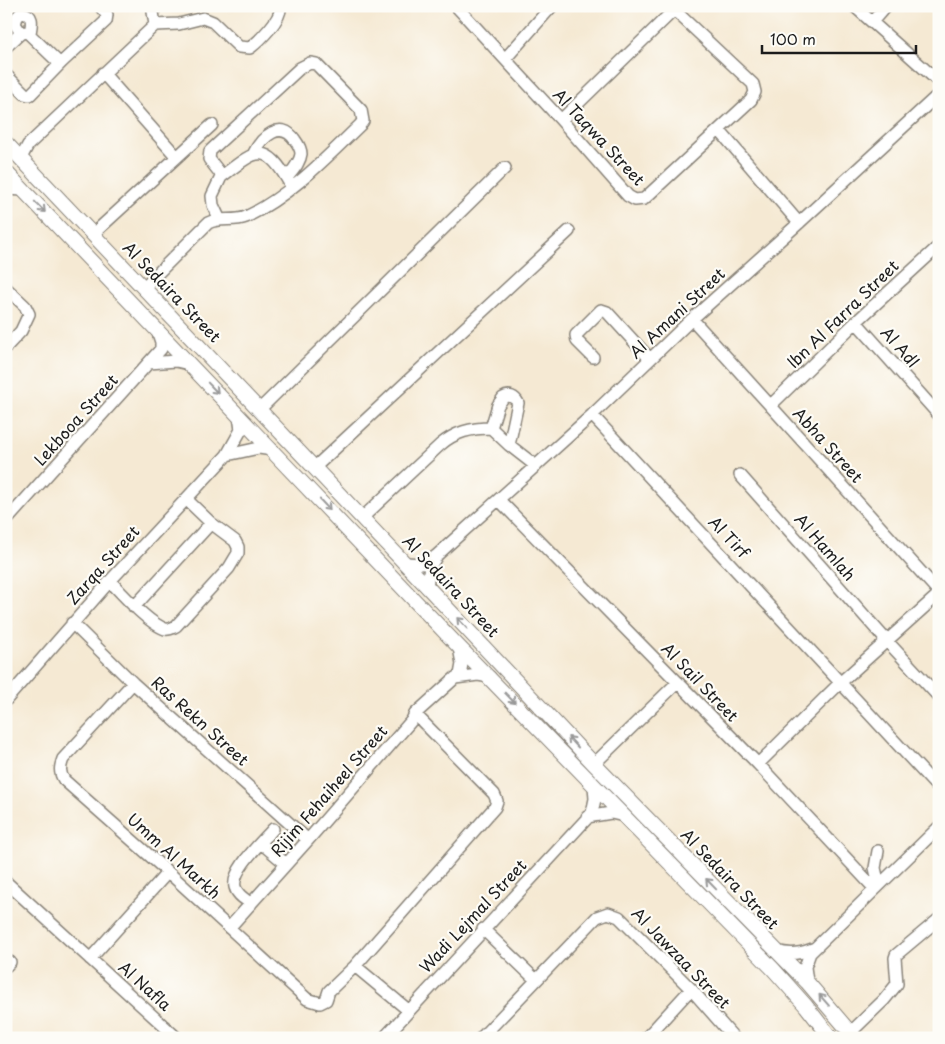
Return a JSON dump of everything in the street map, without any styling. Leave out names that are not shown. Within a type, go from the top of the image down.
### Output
[{"type":"main road","name":"Al Sedaira Street","points":[[13,151],[594,764],[807,982],[853,1035]]},
{"type":"main road","name":"Al Sedaira Street","points":[[6,172],[459,647],[773,969],[831,1038]]},
{"type":"street","points":[[6,75],[25,94],[30,95],[106,21],[107,15],[100,6]]},
{"type":"street","points":[[154,6],[154,25],[166,26],[203,18],[213,22],[239,47],[250,48],[256,44],[278,19],[281,10],[280,6]]},
{"type":"street","name":"Al Taqwa Street","points":[[456,6],[628,196],[635,200],[644,199],[751,100],[755,92],[753,84],[672,8]]},
{"type":"street","points":[[505,59],[552,6]]},
{"type":"street","points":[[854,6],[939,82]]},
{"type":"street","points":[[872,22],[886,6]]},
{"type":"street","points":[[561,120],[672,8]]},
{"type":"street","name":"Al Sedaira Street","points":[[13,151],[28,145],[154,25]]},
{"type":"street","points":[[6,47],[26,33],[56,60],[62,62]]},
{"type":"street","points":[[144,288],[208,223],[214,220],[243,218],[272,203],[290,183],[316,167],[363,120],[361,110],[316,64],[310,63],[300,68],[210,151],[209,159],[221,177]]},
{"type":"street","points":[[103,73],[177,156]]},
{"type":"street","name":"Al Amani Street","points":[[405,563],[425,564],[436,556],[939,94]]},
{"type":"street","points":[[93,234],[212,125]]},
{"type":"street","points":[[220,220],[213,205],[212,196],[221,177],[254,153],[262,139],[272,132],[282,130],[290,133],[297,141],[301,156],[290,183]]},
{"type":"street","points":[[718,130],[799,224]]},
{"type":"street","points":[[254,153],[268,154],[290,183]]},
{"type":"street","points":[[259,410],[506,168]]},
{"type":"street","points":[[6,189],[23,190]]},
{"type":"street","points":[[314,468],[569,231]]},
{"type":"street","name":"Ibn Al Farra Street","points":[[771,406],[856,322],[936,253]]},
{"type":"street","points":[[6,288],[25,306],[30,314],[21,331],[6,347]]},
{"type":"street","points":[[593,358],[577,341],[576,335],[601,310],[607,312],[650,359]]},
{"type":"street","name":"Abha Street","points":[[692,319],[939,593]]},
{"type":"street","name":"Al Adl","points":[[856,322],[939,416]]},
{"type":"street","name":"Lekbooa Street","points":[[6,521],[161,349],[157,330]]},
{"type":"street","points":[[149,363],[176,361],[190,365]]},
{"type":"street","points":[[491,428],[498,406],[503,398],[515,397],[518,403],[509,445]]},
{"type":"street","name":"Al Tirf","points":[[592,414],[939,789]]},
{"type":"street","name":"Zarqa Street","points":[[6,700],[72,623],[227,455],[241,430],[239,416]]},
{"type":"street","points":[[362,518],[449,437],[459,432],[491,428],[536,466]]},
{"type":"street","points":[[227,455],[259,448],[273,450]]},
{"type":"street","name":"Al Hamlah","points":[[740,475],[939,697]]},
{"type":"street","points":[[110,582],[134,607],[164,629],[171,629],[176,626],[229,568],[238,553],[235,541],[211,523],[186,498]]},
{"type":"street","name":"Al Sail Street","points":[[499,500],[877,887]]},
{"type":"street","points":[[134,607],[211,523]]},
{"type":"street","name":"Al Amani Street","points":[[427,586],[430,567],[436,556]]},
{"type":"street","points":[[758,764],[886,640],[939,593]]},
{"type":"street","name":"Ras Rekn Street","points":[[72,623],[133,683],[308,840]]},
{"type":"street","points":[[455,678],[460,675],[462,670],[462,658],[459,647]]},
{"type":"street","points":[[455,678],[478,675],[490,677]]},
{"type":"street","name":"Rijim Fehaiheel Street","points":[[229,928],[308,840],[412,720],[415,714],[455,678]]},
{"type":"street","points":[[594,764],[678,682]]},
{"type":"street","name":"Umm Al Markh","points":[[133,683],[63,759],[60,766],[60,774],[64,780],[307,999],[320,1003],[326,1000],[329,991],[354,966],[495,806],[497,800],[494,794],[415,714]]},
{"type":"street","name":"Wadi Lejmal Street","points":[[384,1038],[592,813],[594,785]]},
{"type":"street","points":[[587,817],[610,813],[625,816]]},
{"type":"street","points":[[807,982],[805,967],[810,953],[939,827]]},
{"type":"street","points":[[251,904],[237,892],[234,879],[240,868],[273,830]]},
{"type":"street","points":[[262,843],[286,864]]},
{"type":"street","points":[[877,887],[875,868],[878,851]]},
{"type":"street","points":[[90,959],[168,872]]},
{"type":"street","name":"Al Nafla","points":[[6,882],[177,1038]]},
{"type":"street","name":"Al Jawzaa Street","points":[[481,1038],[597,917],[608,914],[619,916],[691,989],[734,1038]]},
{"type":"street","points":[[853,1035],[896,986],[898,982],[896,955],[939,919]]},
{"type":"street","points":[[483,929],[536,980]]},
{"type":"street","points":[[776,950],[792,954],[815,948]]},
{"type":"street","points":[[354,966],[408,1010]]},
{"type":"street","points":[[646,1038],[691,989]]}]
